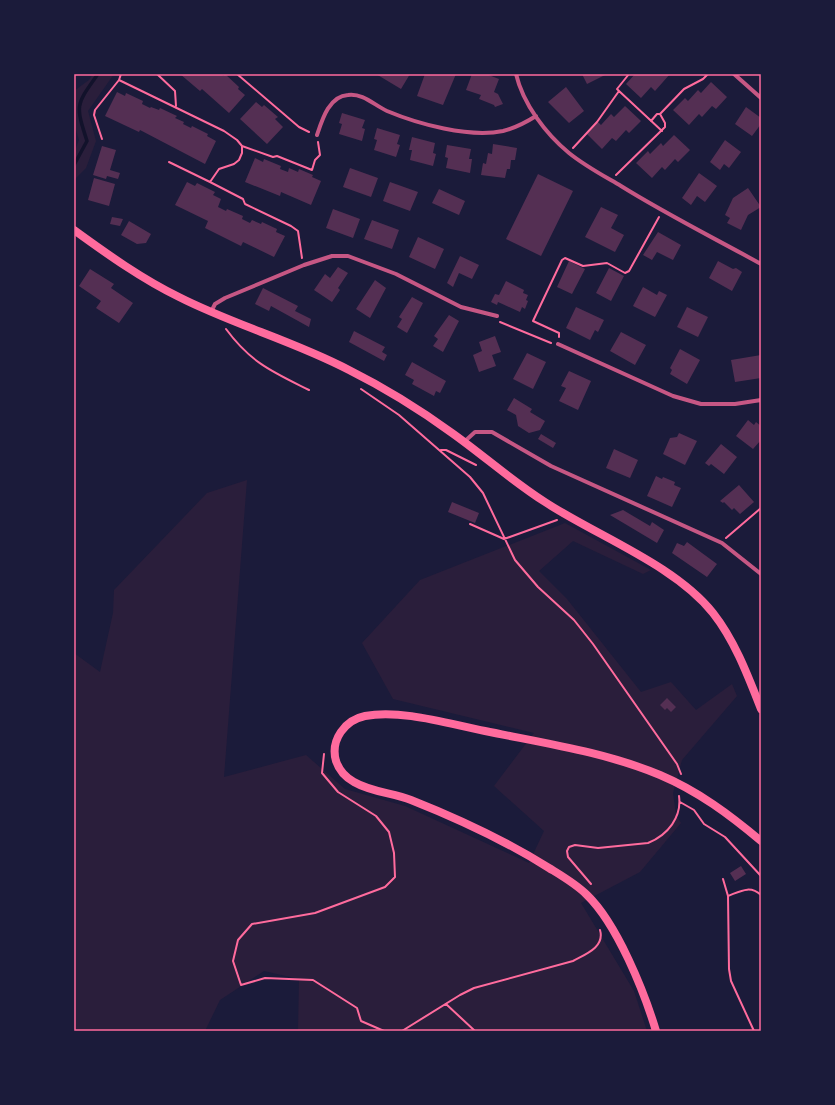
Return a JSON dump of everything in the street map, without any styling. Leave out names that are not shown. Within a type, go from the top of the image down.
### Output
[{"type":"main road","points":[[74,230],[144,277],[178,297],[211,312],[298,346],[346,368],[423,412],[513,480],[563,513],[653,564],[691,589],[715,614],[729,637],[742,662],[761,708]]},
{"type":"main road","points":[[656,1031],[636,978],[618,941],[606,918],[586,894],[570,881],[530,856],[490,835],[410,800],[356,783],[347,777],[340,769],[336,758],[335,748],[341,731],[354,720],[374,715],[405,716],[598,755],[681,781],[719,807],[761,841]]},
{"type":"street","points":[[516,74],[517,81],[536,116],[551,136],[569,153],[662,211],[761,264]]},
{"type":"street","points":[[734,74],[761,98]]},
{"type":"street","points":[[316,135],[323,116],[336,99],[347,94],[358,95],[386,110],[402,116],[447,128],[478,132],[501,131],[515,128],[536,116]]},
{"type":"street","points":[[211,312],[215,304],[225,298],[304,265],[332,256],[348,256],[396,274],[461,307],[497,316]]},
{"type":"street","points":[[558,344],[673,396],[702,404],[735,404],[761,400]]},
{"type":"street","points":[[464,442],[475,432],[492,432],[551,466],[722,543],[761,574]]},
{"type":"path","points":[[102,138],[94,115],[95,110],[119,80],[121,74]]},
{"type":"path","points":[[157,74],[175,91],[176,106]]},
{"type":"path","points":[[237,74],[299,127],[316,135],[320,155],[315,160],[312,170],[277,156],[272,157],[242,146]]},
{"type":"path","points":[[569,153],[596,122],[619,91],[617,89],[629,74]]},
{"type":"path","points":[[651,121],[657,114],[660,114],[684,89],[703,79],[708,74]]},
{"type":"path","points":[[119,80],[176,106],[238,140],[242,146],[242,153],[239,160],[234,164],[220,169],[210,182]]},
{"type":"path","points":[[619,91],[662,131]]},
{"type":"path","points":[[613,181],[617,173],[662,131],[665,123],[660,114]]},
{"type":"path","points":[[169,162],[243,199],[245,204],[291,226],[298,231],[304,265]]},
{"type":"path","points":[[556,332],[533,321],[562,260],[569,258],[583,266],[607,263],[625,273],[629,271],[658,217]]},
{"type":"path","points":[[497,316],[500,322],[506,326],[518,328],[551,343],[558,344]]},
{"type":"path","points":[[223,325],[242,349],[267,369],[309,390]]},
{"type":"path","points":[[355,385],[399,416],[470,477],[483,493],[515,560],[538,587],[574,620],[593,644],[677,764],[681,781],[678,816],[674,823],[654,841],[648,843],[598,848],[575,845],[569,847],[567,851],[568,857],[590,882],[590,887],[586,894]]},
{"type":"path","points":[[726,538],[761,508]]},
{"type":"path","points":[[470,524],[504,539],[556,521],[563,513]]},
{"type":"path","points":[[335,748],[324,754],[322,773],[338,792],[376,816],[389,832],[394,853],[395,877],[385,887],[315,913],[252,924],[238,940],[233,961],[241,985],[265,978],[313,980],[357,1008],[361,1021],[384,1031]]},
{"type":"path","points":[[680,802],[685,803],[694,810],[704,824],[725,837],[761,876]]},
{"type":"path","points":[[723,879],[728,896],[729,969],[731,981],[754,1031]]},
{"type":"path","points":[[728,896],[750,888],[761,895]]},
{"type":"path","points":[[402,1031],[474,988],[573,961],[588,953],[598,945],[601,934],[600,928]]},
{"type":"path","points":[[446,1004],[475,1031]]},
{"type":"shaded area","points":[[93,74],[114,74],[88,111],[96,141],[86,168],[74,180],[74,153],[79,140],[74,124],[74,91],[89,80]]},
{"type":"shaded area","points":[[247,480],[224,777],[306,755],[345,789],[405,806],[529,863],[544,831],[494,786],[534,733],[393,699],[362,643],[420,580],[565,523],[651,570],[643,574],[573,541],[539,571],[567,599],[641,692],[671,682],[696,710],[732,684],[737,696],[682,760],[673,793],[676,815],[681,823],[640,872],[581,903],[634,991],[647,1031],[465,1031],[462,1028],[454,1031],[298,1031],[299,979],[264,971],[220,1000],[205,1031],[74,1031],[74,653],[100,672],[113,613],[114,590],[207,493]]},
{"type":"building","points":[[180,74],[222,74],[223,76],[225,74],[245,95],[229,113],[202,89],[200,91]]},
{"type":"building","points":[[376,74],[410,74],[401,89]]},
{"type":"building","points":[[425,74],[456,74],[443,105],[417,96]]},
{"type":"building","points":[[472,74],[486,74],[499,79],[494,92],[498,94],[503,104],[495,107],[494,105],[479,99],[481,95],[466,90]]},
{"type":"building","points":[[582,74],[607,74],[587,84]]},
{"type":"building","points":[[635,74],[670,74],[655,91],[651,87],[641,98],[626,84]]},
{"type":"building","points":[[711,82],[727,97],[716,109],[712,106],[702,117],[699,114],[689,125],[673,110],[685,98],[688,101],[698,90],[701,93]]},
{"type":"building","points":[[566,87],[584,111],[569,123],[548,102]]},
{"type":"building","points":[[117,92],[125,96],[126,93],[143,101],[142,104],[150,108],[159,110],[160,108],[177,116],[175,118],[184,122],[183,124],[191,128],[192,126],[208,134],[207,136],[216,141],[205,164],[140,130],[139,132],[105,116]]},
{"type":"building","points":[[256,102],[262,107],[264,105],[278,117],[275,119],[283,127],[267,144],[240,119]]},
{"type":"building","points":[[625,106],[641,121],[629,133],[626,130],[616,141],[612,138],[602,149],[587,134],[598,122],[601,125],[611,114],[614,117]]},
{"type":"building","points":[[746,107],[761,118],[761,124],[752,136],[735,124]]},
{"type":"building","points":[[342,113],[365,120],[362,128],[365,129],[362,141],[339,134],[342,124],[339,123]]},
{"type":"building","points":[[377,128],[400,135],[397,144],[400,145],[396,157],[374,150],[377,140],[374,139]]},
{"type":"building","points":[[674,135],[690,150],[678,162],[675,159],[665,170],[662,167],[652,178],[636,163],[648,151],[650,154],[661,143],[663,146]]},
{"type":"building","points":[[412,137],[435,143],[433,153],[436,154],[433,166],[410,160],[412,150],[409,150]]},
{"type":"building","points":[[725,140],[741,152],[729,168],[724,164],[720,170],[710,162]]},
{"type":"building","points":[[493,144],[517,148],[515,160],[511,160],[510,169],[507,169],[505,178],[481,175],[483,163],[486,164],[488,153],[492,154]]},
{"type":"building","points":[[447,145],[471,149],[469,159],[472,159],[470,173],[446,168],[448,158],[445,157]]},
{"type":"building","points":[[102,146],[116,150],[110,170],[120,173],[118,179],[107,176],[106,179],[93,175]]},
{"type":"building","points":[[255,158],[263,162],[264,159],[281,166],[280,169],[288,172],[289,168],[298,172],[299,169],[313,175],[312,177],[321,181],[311,205],[281,192],[280,196],[245,182]]},
{"type":"building","points":[[350,168],[378,178],[371,197],[343,187]]},
{"type":"building","points":[[699,173],[717,186],[705,202],[697,196],[691,205],[682,198]]},
{"type":"building","points":[[538,174],[573,191],[541,256],[506,239]]},
{"type":"building","points":[[94,178],[115,184],[109,206],[88,200]]},
{"type":"building","points":[[187,182],[195,186],[197,183],[215,192],[213,195],[221,199],[218,207],[243,216],[242,219],[250,223],[252,220],[261,224],[262,222],[277,229],[276,232],[285,236],[274,257],[243,242],[241,246],[205,228],[208,221],[175,205]]},
{"type":"building","points":[[390,182],[418,192],[410,211],[383,201]]},
{"type":"building","points":[[748,188],[761,207],[748,215],[741,230],[727,223],[730,218],[725,215],[733,198]]},
{"type":"building","points":[[439,189],[465,201],[459,215],[432,203]]},
{"type":"building","points":[[601,207],[618,215],[611,228],[624,235],[615,252],[585,237]]},
{"type":"building","points":[[333,209],[360,219],[353,238],[326,228]]},
{"type":"building","points":[[112,217],[123,219],[120,226],[110,224]]},
{"type":"building","points":[[372,220],[399,230],[392,249],[364,239]]},
{"type":"building","points":[[129,221],[151,234],[146,243],[137,244],[121,235]]},
{"type":"building","points":[[658,232],[681,245],[673,260],[657,252],[652,260],[643,255]]},
{"type":"building","points":[[418,237],[444,249],[435,269],[409,257]]},
{"type":"building","points":[[460,256],[479,265],[472,279],[459,273],[453,287],[447,283]]},
{"type":"building","points":[[569,261],[585,269],[572,294],[557,287]]},
{"type":"building","points":[[718,261],[742,272],[732,291],[709,278]]},
{"type":"building","points":[[338,267],[348,273],[338,288],[340,290],[332,302],[314,290],[325,274],[330,278]]},
{"type":"building","points":[[609,268],[624,276],[611,301],[596,293]]},
{"type":"building","points":[[90,269],[114,284],[111,288],[133,303],[119,323],[96,308],[101,301],[79,286]]},
{"type":"building","points":[[375,280],[386,288],[370,318],[356,309]]},
{"type":"building","points":[[506,281],[524,290],[523,293],[528,295],[526,300],[528,301],[525,309],[522,307],[520,312],[498,302],[497,305],[491,302],[495,294],[499,295]]},
{"type":"building","points":[[643,287],[657,295],[659,291],[667,295],[655,317],[633,306]]},
{"type":"building","points":[[263,288],[298,306],[295,311],[311,319],[309,327],[271,306],[269,311],[255,304]]},
{"type":"building","points":[[412,297],[423,303],[407,333],[397,327],[402,319],[399,317]]},
{"type":"building","points":[[576,307],[604,320],[598,332],[595,330],[590,340],[566,328]]},
{"type":"building","points":[[687,307],[708,317],[698,337],[677,327]]},
{"type":"building","points":[[449,315],[459,321],[443,352],[433,346],[438,339],[434,336]]},
{"type":"building","points":[[354,331],[385,347],[382,352],[387,355],[384,361],[349,342]]},
{"type":"building","points":[[621,332],[646,345],[635,365],[610,351]]},
{"type":"building","points":[[495,336],[501,352],[492,355],[496,366],[479,372],[473,355],[482,351],[479,342]]},
{"type":"building","points":[[680,349],[700,360],[687,384],[670,374],[672,370],[670,368]]},
{"type":"building","points":[[527,353],[546,362],[533,389],[513,379]]},
{"type":"building","points":[[761,355],[761,378],[735,382],[731,360]]},
{"type":"building","points":[[412,362],[446,381],[440,393],[436,391],[434,396],[412,384],[414,380],[405,375]]},
{"type":"building","points":[[569,371],[591,381],[578,410],[559,401],[566,388],[561,386]]},
{"type":"building","points":[[514,398],[532,409],[530,412],[545,421],[540,430],[529,433],[518,426],[516,415],[507,410]]},
{"type":"building","points":[[748,420],[754,425],[756,422],[761,426],[761,440],[753,449],[736,436]]},
{"type":"building","points":[[679,433],[697,441],[685,465],[663,454],[670,438],[677,437]]},
{"type":"building","points":[[541,434],[556,443],[553,448],[538,439]]},
{"type":"building","points":[[721,444],[737,457],[724,474],[711,464],[709,466],[705,463]]},
{"type":"building","points":[[614,449],[638,460],[630,478],[606,468]]},
{"type":"building","points":[[656,476],[675,482],[674,485],[681,488],[672,507],[647,496]]},
{"type":"building","points":[[739,485],[754,502],[740,514],[734,508],[732,510],[724,502],[723,503],[720,501]]},
{"type":"building","points":[[452,502],[479,513],[475,523],[448,512]]},
{"type":"building","points":[[623,510],[650,526],[652,522],[664,530],[657,543],[610,515]]},
{"type":"building","points":[[687,542],[717,564],[707,577],[672,553],[677,543],[684,546]]},
{"type":"building","points":[[667,698],[676,707],[671,712],[667,708],[665,710],[660,705]]},
{"type":"building","points":[[741,866],[746,874],[735,881],[730,873]]},
{"type":"waterway","points":[[74,165],[87,141],[79,112],[80,105],[85,92],[98,74]]}]
